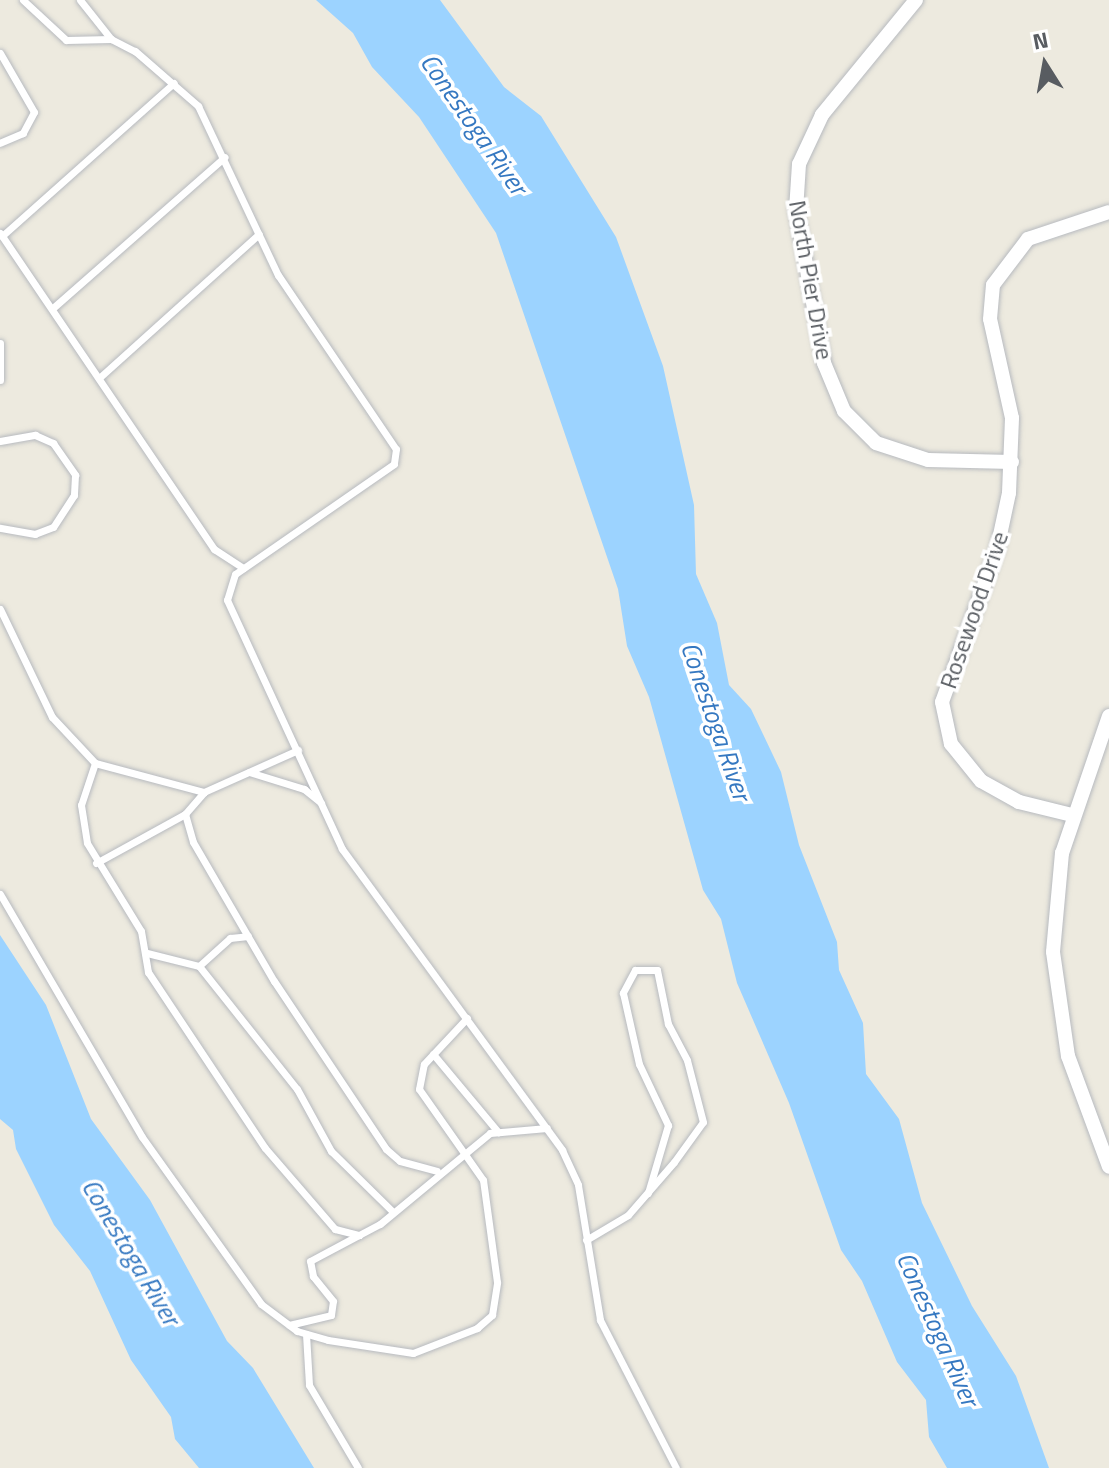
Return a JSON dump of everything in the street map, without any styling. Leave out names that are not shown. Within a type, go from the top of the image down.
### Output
[{"type":"street","name":"North Pier Drive","points":[[916,0],[822,115],[799,164],[796,210],[824,363],[844,411],[884,448],[928,460],[1012,462]]},
{"type":"street","name":"Rosewood Drive","points":[[1072,815],[990,789],[957,756],[945,722],[946,678],[997,549],[1012,462],[1012,418],[990,319],[993,285],[1028,239],[1109,212]]},
{"type":"street","points":[[1109,716],[1072,815],[1056,893],[1055,992],[1075,1080],[1109,1167]]},
{"type":"lane","points":[[23,0],[66,40],[111,39]]},
{"type":"lane","points":[[80,0],[111,39],[174,83],[198,106],[225,157],[278,275],[396,449],[394,464],[235,574],[227,600],[254,669],[298,750],[342,849],[547,1128],[578,1185],[600,1320],[676,1468]]},
{"type":"lane","points":[[0,53],[34,112],[23,133],[0,143]]},
{"type":"lane","points":[[174,83],[1,234],[54,307],[214,549],[243,568]]},
{"type":"lane","points":[[54,307],[225,157]]},
{"type":"lane","points":[[99,378],[259,234]]},
{"type":"lane","points":[[0,343],[0,380]]},
{"type":"lane","points":[[0,441],[35,435],[53,443],[67,457],[75,485],[67,513],[53,527],[35,534],[0,528]]},
{"type":"lane","points":[[0,609],[52,717],[95,763],[204,792]]},
{"type":"lane","points":[[96,863],[185,814],[204,792],[298,750]]},
{"type":"lane","points":[[95,763],[81,805],[96,863],[141,931],[148,972],[265,1148],[335,1229],[359,1235]]},
{"type":"lane","points":[[248,772],[304,789],[322,804]]},
{"type":"lane","points":[[185,814],[193,842],[248,936],[386,1149],[400,1161],[437,1171]]},
{"type":"lane","points":[[0,894],[142,1137],[261,1304],[306,1334],[413,1353],[477,1328],[492,1315],[493,1231],[483,1180],[466,1150],[419,1089],[424,1064],[467,1018]]},
{"type":"lane","points":[[199,966],[230,938],[248,936]]},
{"type":"lane","points":[[147,953],[199,966],[297,1089],[331,1151],[391,1210]]},
{"type":"lane","points":[[586,1240],[628,1215],[648,1193],[703,1122],[687,1060],[668,1024],[657,970],[635,970],[623,993],[639,1064],[668,1125],[648,1193]]},
{"type":"lane","points":[[433,1054],[498,1132]]},
{"type":"lane","points":[[289,1325],[331,1315],[333,1301],[313,1276],[310,1261],[359,1235],[437,1171],[498,1132],[547,1128]]},
{"type":"lane","points":[[306,1334],[309,1385],[358,1468]]},
{"type":"water","name":"Conestoga River","points":[[316,0],[440,0],[504,87],[541,116],[616,237],[663,366],[694,505],[696,574],[717,623],[729,685],[751,709],[781,772],[799,845],[837,942],[839,970],[863,1023],[866,1074],[899,1119],[922,1203],[972,1306],[1016,1376],[1049,1468],[947,1468],[929,1437],[926,1400],[897,1362],[862,1281],[841,1250],[789,1103],[737,983],[721,919],[703,890],[649,697],[627,646],[618,589],[496,233],[419,117],[372,67],[353,33]]},
{"type":"water","name":"Conestoga River","points":[[0,935],[46,1005],[91,1119],[150,1200],[227,1341],[253,1368],[314,1468],[199,1468],[175,1439],[171,1417],[131,1360],[90,1271],[54,1225],[16,1149],[13,1130],[0,1119]]}]
